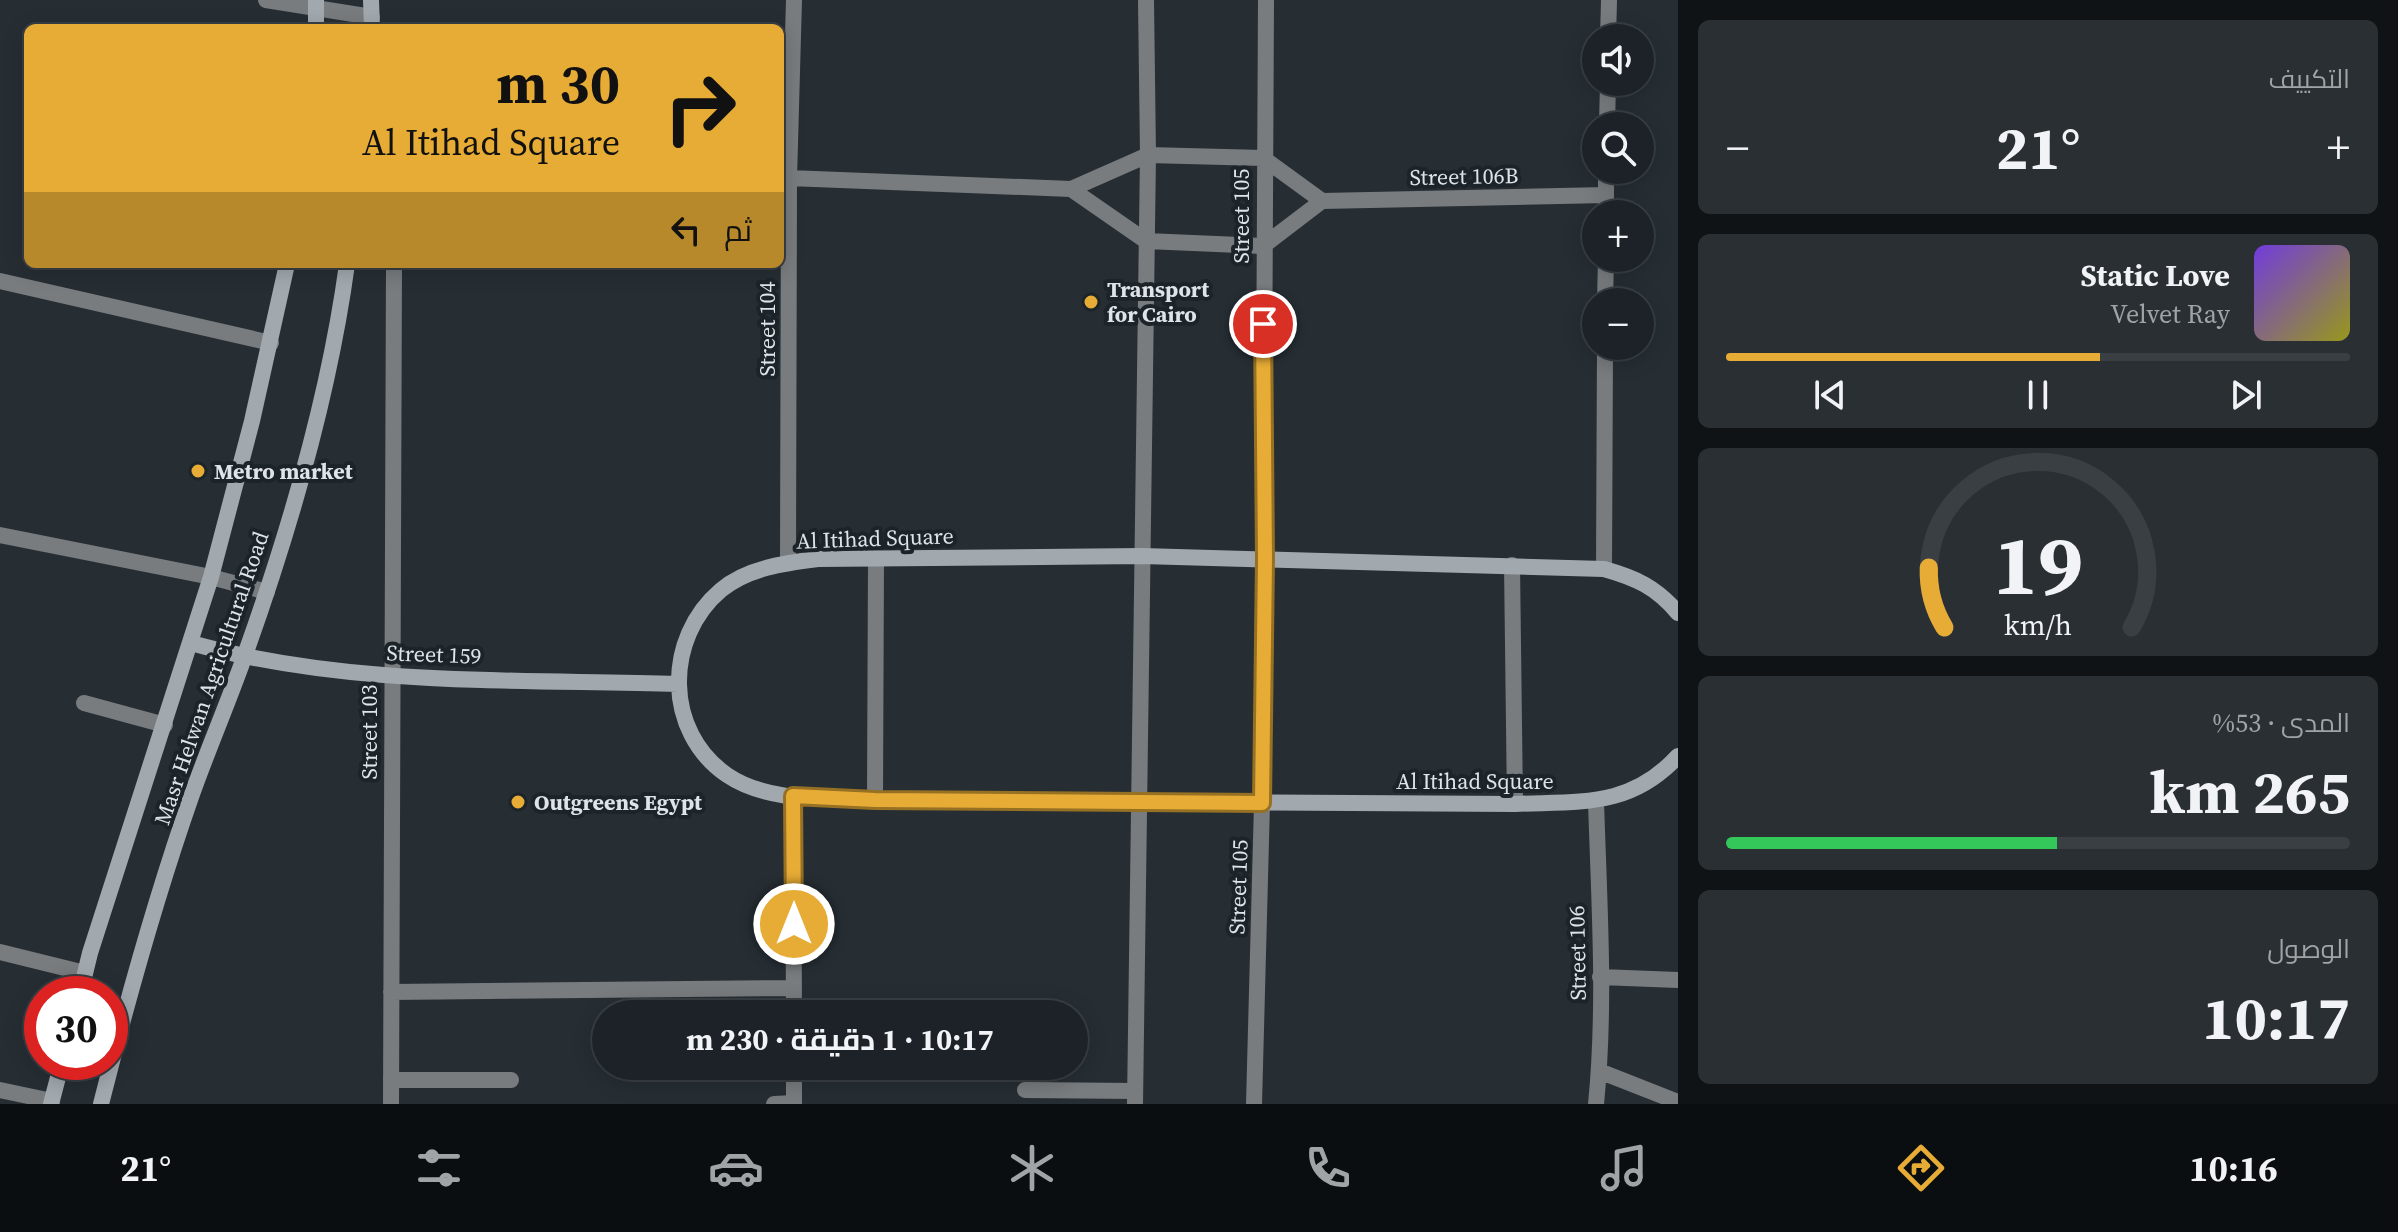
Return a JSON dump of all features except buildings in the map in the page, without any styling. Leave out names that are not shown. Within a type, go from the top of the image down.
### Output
[{"type":"street","points":[[266,0],[316,4],[372,15]]},
{"type":"street","name":"Street 104","points":[[788,563],[789,178],[794,0]]},
{"type":"street","points":[[1025,1090],[1135,1098],[1148,155],[1146,0]]},
{"type":"street","name":"Street 105","points":[[1254,1104],[1265,559],[1263,158],[1266,0]]},
{"type":"street","points":[[1608,24],[1609,0]]},
{"type":"street","points":[[789,178],[1071,189],[1148,155],[1263,158],[1322,201],[1263,246],[1146,241],[1071,189]]},
{"type":"street","points":[[1606,184],[1606,200]]},
{"type":"street","name":"Street 106B","points":[[1322,201],[1606,195]]},
{"type":"street","name":"Masr Helwan Agricultural Road","points":[[84,976],[211,577],[271,343],[286,268]]},
{"type":"street","name":"Masr Helwan Agricultural Road","points":[[101,1104],[163,881],[267,592],[307,456],[326,379],[346,268]]},
{"type":"street","name":"Street 103","points":[[391,1104],[394,268]]},
{"type":"street","points":[[0,281],[271,343]]},
{"type":"street","points":[[1604,569],[1605,360]]},
{"type":"street","points":[[0,535],[211,577],[267,592]]},
{"type":"street","name":"Al Itihad Square","points":[[1678,613],[1664,597],[1636,578],[1604,569],[1142,556],[818,559],[753,572],[722,589],[697,615],[682,648],[678,684],[684,718],[701,750],[709,758],[727,775],[758,790],[793,796],[875,800],[1262,803],[1515,804],[1596,801],[1630,793],[1660,776],[1678,756]]},
{"type":"street","points":[[875,800],[876,558]]},
{"type":"street","points":[[1512,565],[1515,804]]},
{"type":"street","name":"Street 159","points":[[191,643],[244,658],[391,676],[678,684]]},
{"type":"street","points":[[84,703],[165,725]]},
{"type":"street","points":[[793,796],[794,1000]]},
{"type":"street","name":"Street 106","points":[[1596,801],[1600,977],[1596,1104]]},
{"type":"street","points":[[0,952],[85,973]]},
{"type":"street","points":[[1600,977],[1678,980]]},
{"type":"street","points":[[391,992],[794,988]]},
{"type":"street","points":[[1599,1071],[1678,1102]]},
{"type":"street","points":[[0,1090],[51,1102],[57,1080]]},
{"type":"street","points":[[391,1080],[511,1080]]},
{"type":"street","points":[[774,1104],[794,1104],[794,1080]]},
{"type":"place","name":"Transport for Cairo","points":[[1091,302]]},
{"type":"place","name":"Metro market","points":[[198,471]]},
{"type":"place","name":"Outgreens Egypt","points":[[518,802]]},
{"type":"route","points":[[794,924],[793,796],[875,800],[1262,803],[1265,559],[1263,324]]}]
